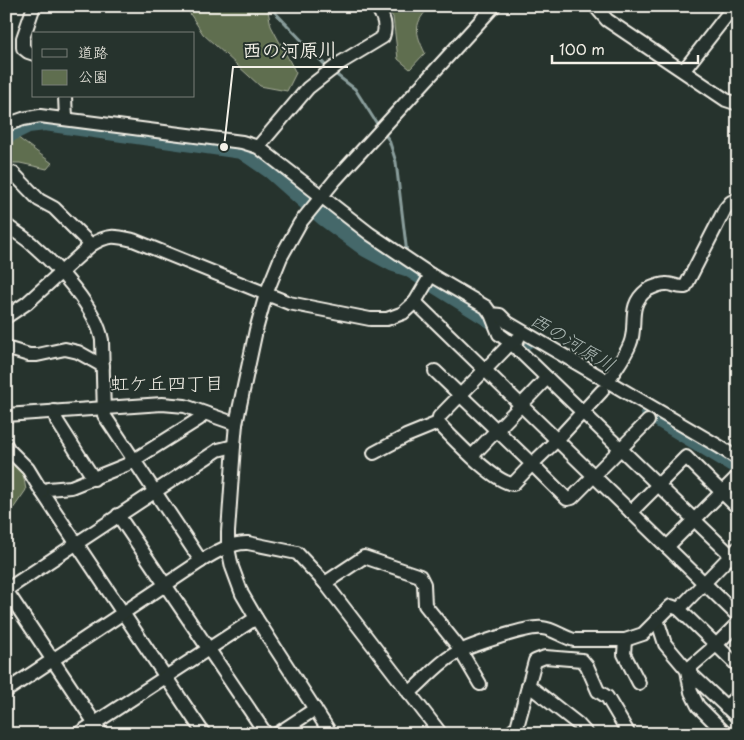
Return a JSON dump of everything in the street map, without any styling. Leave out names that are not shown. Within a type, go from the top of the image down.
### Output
[{"type":"street","points":[[32,53],[24,48],[23,38],[34,6]]},
{"type":"street","points":[[258,147],[308,88],[340,63],[383,37],[386,31],[382,15],[376,6]]},
{"type":"street","points":[[331,734],[242,594],[228,548],[236,424],[256,330],[266,294],[281,257],[300,223],[321,197],[494,6]]},
{"type":"street","points":[[595,6],[607,20],[726,100],[738,104]]},
{"type":"street","points":[[684,70],[734,6]]},
{"type":"street","points":[[65,98],[66,119]]},
{"type":"street","points":[[6,125],[40,116],[242,142],[258,147],[370,234],[431,275],[486,307],[499,334],[519,337],[738,459]]},
{"type":"street","points":[[6,172],[13,173],[38,200],[54,208],[91,244]]},
{"type":"street","points":[[438,423],[492,475],[513,484],[557,440],[605,386],[630,344],[634,325],[632,314],[638,301],[648,290],[666,284],[679,288],[684,287],[724,209],[731,202],[738,199]]},
{"type":"street","points":[[6,225],[34,245],[60,272],[90,310],[100,329],[102,340],[104,415],[201,561]]},
{"type":"street","points":[[6,317],[27,303],[91,244],[100,238],[112,236],[133,240],[289,303],[370,319],[386,319],[403,313],[415,302],[431,275]]},
{"type":"street","points":[[415,302],[738,616]]},
{"type":"street","points":[[493,319],[500,314],[519,337],[547,378],[694,520],[735,555],[679,609]]},
{"type":"street","points":[[438,423],[439,418],[484,370],[519,337]]},
{"type":"street","points":[[6,348],[37,356],[65,350],[78,352],[103,366]]},
{"type":"street","points":[[435,371],[568,499],[572,498],[594,477],[648,422]]},
{"type":"street","points":[[472,456],[547,378]]},
{"type":"street","points":[[6,415],[162,404],[185,406],[236,424]]},
{"type":"street","points":[[54,411],[57,421],[94,479]]},
{"type":"street","points":[[42,492],[48,489],[71,487],[94,479],[134,460],[199,419],[203,413]]},
{"type":"street","points":[[374,453],[406,436],[438,423]]},
{"type":"street","points":[[6,446],[28,469],[76,544],[204,734]]},
{"type":"street","points":[[102,734],[6,590],[218,450],[234,446]]},
{"type":"street","points":[[631,512],[686,457],[738,508]]},
{"type":"street","points":[[667,547],[738,476]]},
{"type":"street","points":[[118,515],[266,734]]},
{"type":"street","points":[[6,691],[201,561],[216,552],[241,542],[297,553],[325,583],[441,734]]},
{"type":"street","points":[[325,583],[364,557],[420,576],[424,584],[425,604],[457,645],[480,684]]},
{"type":"street","points":[[409,693],[440,664],[460,651],[540,627],[555,631],[566,638],[574,640],[625,640],[642,634],[671,606],[679,609],[738,666]]},
{"type":"street","points":[[78,734],[256,618]]},
{"type":"street","points":[[657,619],[665,644],[687,670],[738,718]]},
{"type":"street","points":[[687,670],[738,623]]},
{"type":"street","points":[[570,659],[574,640]]},
{"type":"street","points":[[625,640],[624,654],[639,683]]},
{"type":"street","points":[[509,734],[517,727],[535,661],[545,657],[582,660],[587,666],[598,690],[607,697],[628,734]]},
{"type":"street","points":[[687,670],[691,692],[698,706],[726,734]]},
{"type":"street","points":[[528,686],[578,724],[587,734]]},
{"type":"street","points":[[726,707],[738,695]]},
{"type":"street","points":[[277,734],[316,708]]},
{"type":"green space","points":[[185,6],[267,6],[271,26],[296,73],[287,91],[260,86],[203,34]]},
{"type":"green space","points":[[385,6],[431,6],[421,18],[418,28],[419,39],[425,53],[410,69],[398,59],[393,17]]},
{"type":"green space","points":[[17,137],[52,163],[47,169],[20,163],[6,163],[6,138]]},
{"type":"green space","points":[[6,452],[23,473],[26,490],[6,519]]},
{"type":"waterway","points":[[269,6],[327,67]]},
{"type":"waterway","points":[[334,73],[355,89],[379,127]]},
{"type":"waterway","name":"西の河原川","points":[[6,135],[28,124],[45,122],[242,150],[271,170],[324,217],[366,248],[394,263],[409,268],[527,340]]},
{"type":"waterway","points":[[383,132],[389,140],[396,162],[407,254]]},
{"type":"waterway","name":"西の河原川","points":[[650,413],[738,466]]},
{"type":"place","name":"西の河原川","points":[[224,147]]},
{"type":"district","name":"虹ケ丘四丁目","points":[[167,383]]}]
